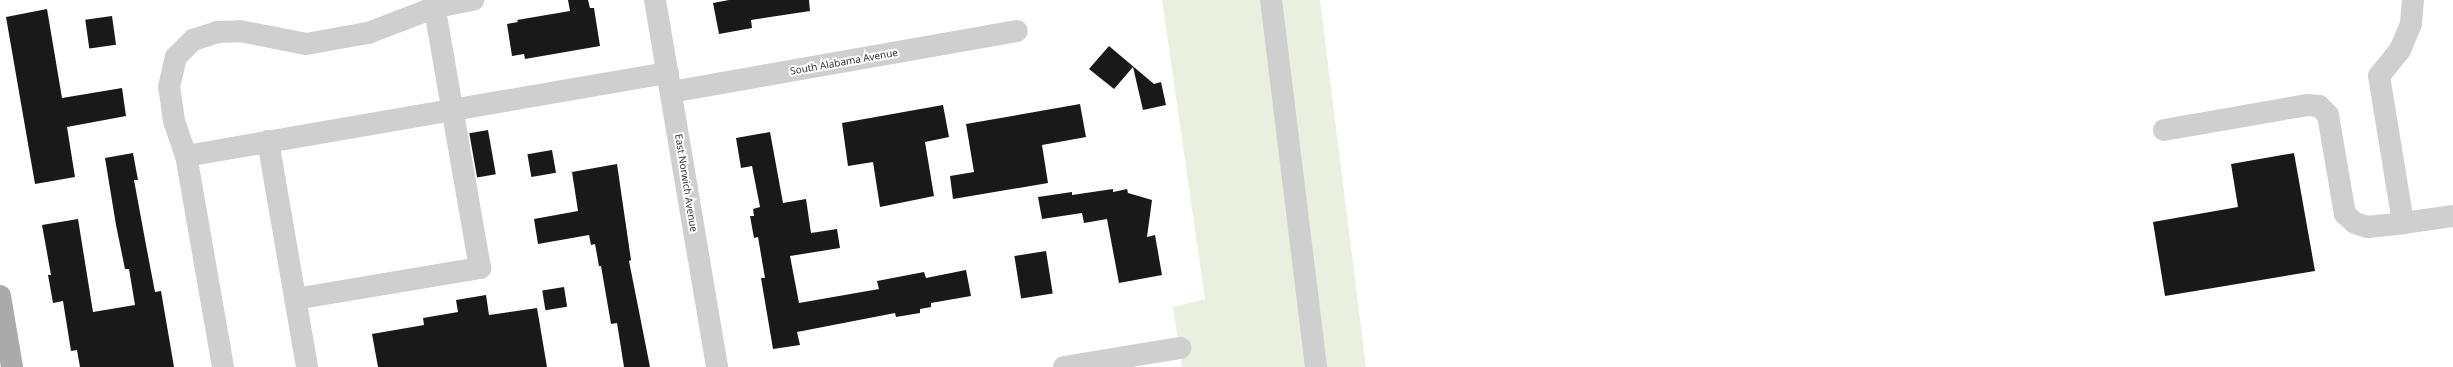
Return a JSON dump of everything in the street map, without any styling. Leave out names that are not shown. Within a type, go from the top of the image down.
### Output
[{"type":"main road","points":[[0,296],[12,367]]},
{"type":"street","points":[[223,367],[186,156],[174,120],[169,87],[176,57],[193,40],[216,32],[240,32],[306,44],[368,33],[435,4],[473,0]]},
{"type":"street","name":"East Norwich Avenue","points":[[655,0],[717,367]]},
{"type":"street","points":[[1271,0],[1316,367]]},
{"type":"street","points":[[2403,223],[2379,76],[2400,50],[2411,24],[2413,0]]},
{"type":"street","points":[[295,299],[480,268],[435,4]]},
{"type":"street","name":"South Alabama Avenue","points":[[186,156],[496,102],[670,82],[1017,31]]},
{"type":"street","points":[[2164,130],[2307,105],[2320,106],[2328,115],[2345,214],[2355,223],[2367,227],[2453,216]]},
{"type":"street","points":[[268,142],[307,367]]},
{"type":"street","points":[[1064,367],[1180,348]]},
{"type":"green space","points":[[1162,0],[1320,0],[1366,367],[1182,367],[1173,307],[1205,299]]},
{"type":"building","points":[[568,0],[588,0],[590,8],[594,8],[600,46],[525,59],[524,54],[512,56],[507,24],[518,22],[517,20],[570,11]]},
{"type":"building","points":[[729,0],[809,0],[810,11],[751,20],[752,28],[719,34],[713,3]]},
{"type":"building","points":[[47,9],[62,98],[122,88],[126,116],[67,127],[75,177],[35,184],[6,17]]},
{"type":"building","points":[[112,16],[116,45],[89,48],[85,20]]},
{"type":"building","points":[[1109,46],[1154,84],[1161,82],[1166,105],[1143,110],[1133,67],[1114,89],[1089,69]]},
{"type":"building","points":[[1080,104],[1086,137],[1042,145],[1048,183],[953,199],[950,176],[974,172],[966,124]]},
{"type":"building","points":[[943,105],[949,137],[925,142],[934,196],[880,207],[873,162],[848,166],[842,123]]},
{"type":"building","points":[[488,130],[496,174],[477,178],[469,133]]},
{"type":"building","points":[[770,132],[783,203],[806,199],[811,233],[837,229],[840,248],[790,256],[799,303],[879,289],[877,281],[924,272],[926,278],[966,270],[971,296],[931,303],[931,307],[920,309],[920,313],[896,317],[895,313],[797,332],[800,345],[773,349],[761,278],[765,278],[758,237],[754,238],[750,216],[754,216],[753,209],[760,207],[752,166],[741,168],[736,138]]},
{"type":"building","points":[[552,150],[556,173],[531,177],[527,154]]},
{"type":"building","points":[[133,153],[138,180],[134,180],[155,292],[161,291],[174,367],[80,367],[77,350],[71,351],[63,301],[53,303],[48,275],[51,275],[42,225],[78,219],[93,312],[135,305],[129,269],[125,269],[116,225],[105,158]]},
{"type":"building","points":[[2294,153],[2315,271],[2165,296],[2153,222],[2238,207],[2231,164]]},
{"type":"building","points":[[617,164],[631,260],[629,261],[650,367],[624,367],[617,323],[611,324],[601,266],[599,266],[595,244],[591,245],[589,235],[538,244],[534,219],[578,211],[572,172]]},
{"type":"building","points":[[1113,189],[1113,192],[1127,189],[1128,193],[1152,200],[1147,237],[1155,235],[1162,275],[1119,283],[1107,219],[1084,223],[1082,213],[1042,219],[1038,197],[1072,192],[1072,195]]},
{"type":"building","points":[[1046,251],[1053,293],[1021,298],[1014,256]]},
{"type":"building","points":[[564,287],[567,307],[545,310],[542,290]]},
{"type":"building","points":[[486,295],[489,315],[537,308],[547,367],[378,367],[372,334],[424,325],[423,318],[458,312],[456,300]]}]
